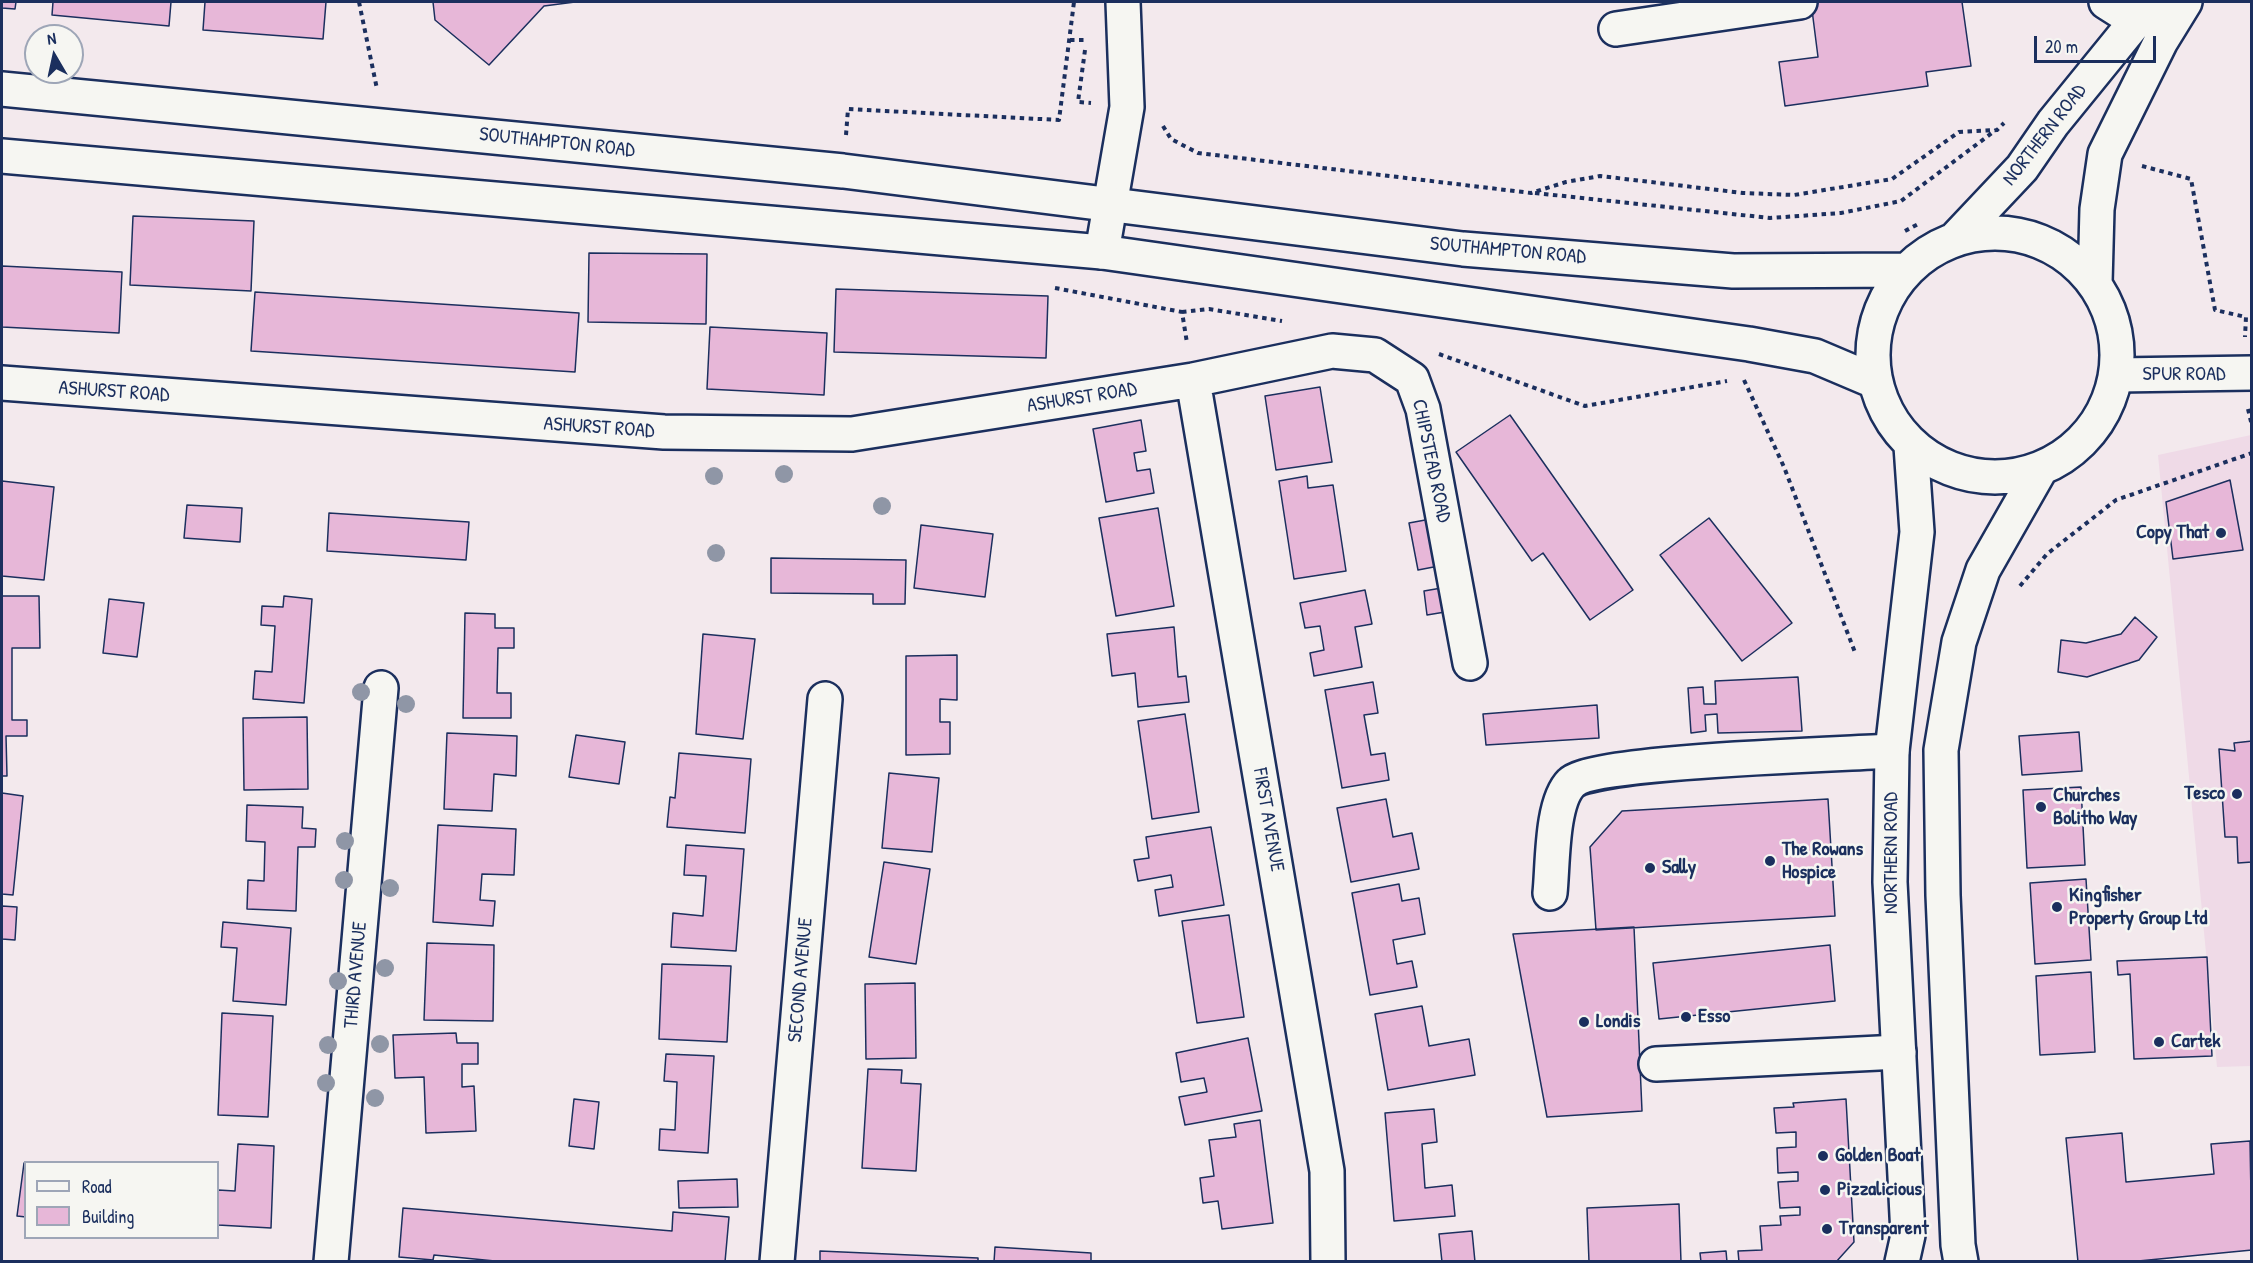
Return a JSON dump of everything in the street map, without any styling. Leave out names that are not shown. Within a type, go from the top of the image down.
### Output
[{"type":"main road","points":[[1102,252],[1127,107],[1123,2]]},
{"type":"main road","points":[[1616,29],[1800,2]]},
{"type":"main road","points":[[2106,2],[2146,11]]},
{"type":"main road","points":[[2095,283],[2097,209],[2105,154],[2161,40],[2185,2]]},
{"type":"main road","name":"NORTHERN ROAD","points":[[1955,239],[2022,168],[2053,123],[2146,11]]},
{"type":"main road","name":"SOUTHAMPTON ROAD","points":[[2,89],[843,171],[1463,249],[1733,271],[1907,270]]},
{"type":"main road","points":[[2,156],[1102,252],[1749,344],[1815,356],[1874,381]]},
{"type":"main road","points":[[1986,232],[2018,234],[2048,244],[2065,255],[2095,283],[2110,312],[2115,332],[2117,375],[2103,415],[2076,448],[2040,470],[2006,478],[1972,476],[1939,465],[1911,446],[1887,416],[1874,381],[1872,340],[1884,303],[1907,270],[1929,251],[1955,239],[1986,232]]},
{"type":"main road","name":"CHIPSTEAD ROAD","points":[[1194,380],[1332,351],[1375,355],[1412,379],[1427,429],[1470,663]]},
{"type":"main road","name":"SPUR ROAD","points":[[2117,375],[2246,374]]},
{"type":"main road","name":"ASHURST ROAD","points":[[2,383],[664,432],[852,434],[1194,380]]},
{"type":"main road","name":"FIRST AVENUE","points":[[1194,380],[1327,1171],[1328,1262]]},
{"type":"main road","name":"NORTHERN ROAD","points":[[1902,1262],[1908,1235],[1890,882],[1892,751],[1917,532],[1911,446]]},
{"type":"main road","points":[[1962,1262],[1958,1245],[1943,907],[1941,750],[1959,642],[1983,570],[2040,470]]},
{"type":"main road","name":"THIRD AVENUE","points":[[331,1262],[381,688]]},
{"type":"main road","name":"SECOND AVENUE","points":[[777,1262],[825,699]]},
{"type":"main road","points":[[1550,893],[1559,802],[1572,782],[1591,774],[1642,766],[1892,751]]},
{"type":"main road","points":[[1656,1064],[1899,1052]]},
{"type":"path","points":[[359,2],[385,126]]},
{"type":"path","points":[[843,171],[848,110],[1059,120],[1074,2]]},
{"type":"path","points":[[1070,40],[1086,39],[1078,102],[1153,108],[1171,139],[1198,153],[1532,193],[1770,218],[1840,213],[1901,201],[1997,130],[2027,100],[2053,123]]},
{"type":"path","points":[[1532,193],[1566,182],[1600,176],[1743,193],[1794,195],[1892,179],[1959,132],[1997,130]]},
{"type":"path","points":[[2105,154],[2136,165],[2191,179],[2215,310],[2246,317],[2246,374],[2252,426]]},
{"type":"path","points":[[1900,233],[1927,219]]},
{"type":"path","points":[[1048,287],[1182,312],[1209,309],[1288,322]]},
{"type":"path","points":[[1182,312],[1194,380]]},
{"type":"path","points":[[1432,352],[1585,406],[1743,378],[1784,467],[1856,655]]},
{"type":"path","points":[[2013,594],[2047,554],[2116,500],[2252,453]]},
{"type":"shaded area","points":[[2251,435],[2251,1066],[2217,1067],[2158,455]]},
{"type":"building","points":[[2,2],[16,2],[15,9],[2,8]]},
{"type":"building","points":[[53,2],[171,2],[169,26],[52,15]]},
{"type":"building","points":[[205,2],[326,2],[323,39],[203,30]]},
{"type":"building","points":[[433,2],[575,2],[544,6],[489,65],[435,20]]},
{"type":"building","points":[[1811,2],[1962,2],[1971,66],[1926,72],[1928,86],[1785,106],[1779,62],[1818,57]]},
{"type":"building","points":[[133,216],[254,221],[251,291],[130,285]]},
{"type":"building","points":[[589,253],[707,254],[706,324],[588,322]]},
{"type":"building","points":[[2,266],[122,272],[119,333],[2,327]]},
{"type":"building","points":[[836,289],[1048,296],[1046,358],[834,352]]},
{"type":"building","points":[[255,292],[579,313],[575,372],[251,351]]},
{"type":"building","points":[[710,327],[827,333],[824,395],[707,389]]},
{"type":"building","points":[[1320,387],[1332,462],[1276,470],[1265,396]]},
{"type":"building","points":[[1510,415],[1633,590],[1590,620],[1543,553],[1532,561],[1456,452]]},
{"type":"building","points":[[1141,420],[1146,451],[1134,453],[1137,471],[1150,469],[1154,493],[1106,502],[1093,429]]},
{"type":"building","points":[[1307,476],[1308,488],[1333,485],[1346,571],[1294,579],[1279,481]]},
{"type":"building","points":[[2230,480],[2243,550],[2173,559],[2166,502]]},
{"type":"building","points":[[2,481],[54,487],[44,580],[2,576]]},
{"type":"building","points":[[187,505],[242,508],[240,542],[184,538]]},
{"type":"building","points":[[1158,508],[1174,606],[1116,616],[1099,518]]},
{"type":"building","points":[[329,513],[469,522],[466,560],[327,551]]},
{"type":"building","points":[[1436,518],[1444,565],[1418,570],[1409,523]]},
{"type":"building","points":[[1709,518],[1792,623],[1742,661],[1660,555]]},
{"type":"building","points":[[921,525],[993,534],[985,597],[914,588]]},
{"type":"building","points":[[771,558],[906,560],[905,604],[873,604],[873,594],[771,593]]},
{"type":"building","points":[[1453,586],[1457,610],[1427,615],[1424,591]]},
{"type":"building","points":[[1365,590],[1372,624],[1355,627],[1362,667],[1314,676],[1310,653],[1324,650],[1320,626],[1305,628],[1300,603]]},
{"type":"building","points":[[2,596],[39,596],[40,648],[12,648],[12,720],[27,720],[27,736],[6,736],[7,776],[2,776]]},
{"type":"building","points":[[284,596],[312,599],[304,703],[253,699],[255,671],[272,672],[275,626],[261,625],[262,606],[283,607]]},
{"type":"building","points":[[109,599],[144,603],[137,657],[103,653]]},
{"type":"building","points":[[465,613],[495,614],[495,628],[514,628],[514,648],[498,648],[497,693],[511,693],[511,718],[463,718]]},
{"type":"building","points":[[2135,617],[2157,637],[2139,660],[2087,677],[2058,672],[2061,640],[2086,643],[2121,634]]},
{"type":"building","points":[[1174,627],[1178,677],[1186,676],[1189,702],[1138,707],[1135,673],[1112,676],[1107,634]]},
{"type":"building","points":[[703,634],[755,639],[743,739],[696,734]]},
{"type":"building","points":[[957,655],[957,700],[940,699],[940,722],[950,722],[950,754],[906,755],[906,656]]},
{"type":"building","points":[[1798,677],[1802,731],[1718,733],[1717,714],[1705,715],[1706,731],[1691,733],[1688,688],[1703,687],[1704,704],[1716,704],[1715,681]]},
{"type":"building","points":[[1373,682],[1378,713],[1364,715],[1371,755],[1385,753],[1389,780],[1342,788],[1325,690]]},
{"type":"building","points":[[1597,705],[1599,738],[1486,745],[1483,714]]},
{"type":"building","points":[[1185,714],[1199,812],[1152,819],[1138,721]]},
{"type":"building","points":[[307,717],[308,789],[244,790],[243,718]]},
{"type":"building","points":[[2079,732],[2082,771],[2022,775],[2019,736]]},
{"type":"building","points":[[447,733],[517,736],[516,776],[494,774],[492,811],[444,809]]},
{"type":"building","points":[[576,735],[625,742],[619,784],[569,777]]},
{"type":"building","name":"Tesco","points":[[2252,741],[2252,862],[2238,863],[2237,837],[2225,837],[2219,749],[2235,751],[2234,743]]},
{"type":"building","points":[[679,753],[751,759],[745,833],[667,827],[670,797],[675,798]]},
{"type":"building","points":[[889,773],[939,778],[932,852],[882,848]]},
{"type":"building","points":[[2081,787],[2085,865],[2027,868],[2023,790]]},
{"type":"building","points":[[2,793],[23,796],[13,895],[2,894]]},
{"type":"building","points":[[1386,799],[1393,837],[1412,833],[1419,869],[1351,882],[1337,808]]},
{"type":"building","points":[[1828,799],[1835,916],[1596,930],[1590,847],[1622,811]]},
{"type":"building","points":[[247,805],[303,807],[302,828],[316,829],[315,847],[298,847],[296,911],[247,909],[248,880],[264,881],[265,842],[246,841]]},
{"type":"building","points":[[438,825],[516,829],[514,875],[482,874],[480,900],[495,901],[493,926],[433,922]]},
{"type":"building","points":[[1211,827],[1224,905],[1159,916],[1155,890],[1173,887],[1171,875],[1138,881],[1134,860],[1149,858],[1146,837]]},
{"type":"building","points":[[686,845],[744,849],[736,951],[671,947],[673,913],[703,916],[706,876],[684,875]]},
{"type":"building","points":[[884,862],[930,869],[916,964],[869,957]]},
{"type":"building","points":[[2086,879],[2091,960],[2035,964],[2030,883]]},
{"type":"building","points":[[1399,884],[1402,901],[1419,898],[1425,934],[1393,940],[1397,964],[1412,961],[1417,987],[1370,995],[1352,893]]},
{"type":"building","points":[[2,906],[17,907],[15,940],[2,939]]},
{"type":"building","points":[[1229,915],[1244,1017],[1197,1023],[1182,921]]},
{"type":"building","points":[[223,922],[291,928],[286,1005],[233,1001],[237,948],[221,947]]},
{"type":"building","name":"Londis","points":[[1634,927],[1642,1111],[1547,1117],[1513,934]]},
{"type":"building","points":[[427,943],[494,945],[493,1021],[424,1020]]},
{"type":"building","points":[[1830,945],[1835,1001],[1659,1019],[1653,963]]},
{"type":"building","points":[[2207,957],[2212,1056],[2134,1059],[2130,974],[2118,975],[2117,961]]},
{"type":"building","points":[[662,964],[731,966],[727,1042],[659,1039]]},
{"type":"building","points":[[2091,972],[2095,1052],[2040,1055],[2036,976]]},
{"type":"building","points":[[915,983],[916,1058],[866,1059],[865,984]]},
{"type":"building","points":[[1422,1006],[1429,1046],[1469,1039],[1475,1075],[1388,1090],[1375,1014]]},
{"type":"building","points":[[222,1013],[273,1016],[268,1117],[218,1115]]},
{"type":"building","points":[[456,1033],[457,1043],[478,1043],[478,1064],[462,1064],[462,1087],[474,1086],[476,1131],[426,1133],[424,1077],[395,1078],[393,1035]]},
{"type":"building","points":[[1248,1038],[1262,1111],[1185,1125],[1179,1097],[1207,1092],[1204,1078],[1181,1082],[1176,1053]]},
{"type":"building","points":[[666,1054],[714,1056],[708,1153],[659,1150],[660,1129],[675,1130],[677,1082],[664,1081]]},
{"type":"building","points":[[868,1069],[902,1070],[901,1083],[921,1084],[916,1171],[862,1168]]},
{"type":"building","points":[[574,1099],[599,1102],[594,1149],[569,1146]]},
{"type":"building","points":[[1846,1099],[1854,1242],[1836,1262],[1739,1262],[1738,1251],[1762,1250],[1760,1226],[1781,1225],[1780,1216],[1800,1215],[1800,1207],[1780,1208],[1778,1182],[1798,1181],[1798,1172],[1778,1173],[1777,1148],[1796,1147],[1796,1132],[1776,1133],[1774,1108],[1794,1107],[1793,1103]]},
{"type":"building","points":[[1434,1109],[1437,1142],[1422,1144],[1425,1188],[1452,1185],[1455,1216],[1394,1221],[1385,1113]]},
{"type":"building","points":[[1260,1120],[1273,1223],[1222,1229],[1218,1201],[1203,1203],[1200,1178],[1214,1176],[1209,1140],[1236,1137],[1234,1124]]},
{"type":"building","points":[[2122,1133],[2126,1182],[2214,1174],[2211,1144],[2250,1141],[2252,1250],[2128,1262],[2078,1262],[2066,1138]]},
{"type":"building","points":[[238,1144],[274,1146],[271,1228],[219,1225],[219,1190],[235,1191]]},
{"type":"building","points":[[24,1163],[24,1217],[17,1216]]},
{"type":"building","points":[[737,1179],[738,1207],[679,1208],[678,1181]]},
{"type":"building","points":[[1679,1204],[1681,1262],[1589,1262],[1587,1208]]},
{"type":"building","points":[[403,1208],[672,1231],[673,1212],[729,1217],[725,1262],[505,1262],[434,1255],[433,1260],[399,1257]]},
{"type":"building","points":[[1472,1231],[1475,1262],[1442,1262],[1439,1234]]},
{"type":"building","points":[[995,1247],[1091,1253],[1091,1262],[994,1262]]},
{"type":"building","points":[[820,1251],[978,1258],[978,1262],[820,1262]]},
{"type":"building","points":[[1726,1251],[1727,1262],[1701,1262],[1700,1253]]},
{"type":"place","name":"Copy That","points":[[2221,533]]},
{"type":"place","name":"Tesco","points":[[2237,794]]},
{"type":"place","name":"Churches Bolitho Way","points":[[2041,807]]},
{"type":"place","name":"The Rowans Hospice","points":[[1770,861]]},
{"type":"place","name":"Sally","points":[[1650,868]]},
{"type":"place","name":"Kingfisher Property Group Ltd","points":[[2057,907]]},
{"type":"place","name":"Esso","points":[[1686,1017]]},
{"type":"place","name":"Londis","points":[[1584,1022]]},
{"type":"place","name":"Cartek","points":[[2159,1042]]},
{"type":"place","name":"Golden Boat","points":[[1823,1156]]},
{"type":"place","name":"Pizzalicious","points":[[1825,1190]]},
{"type":"place","name":"Transparent","points":[[1827,1229]]}]
